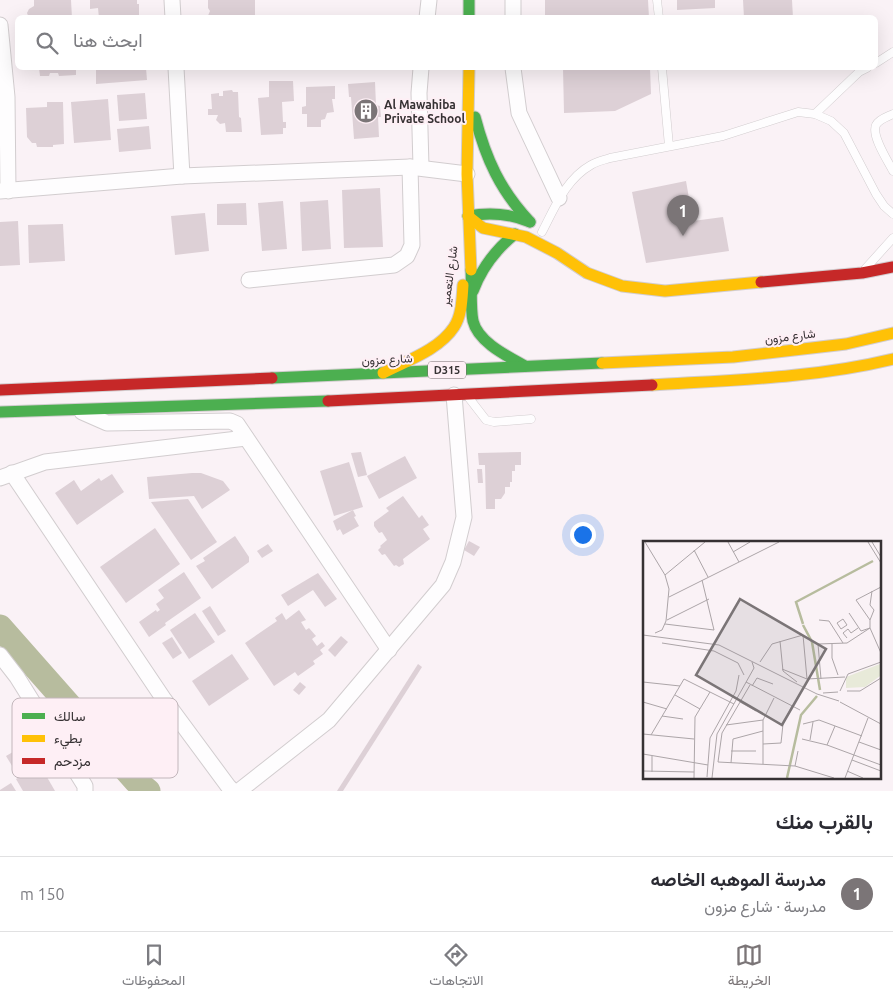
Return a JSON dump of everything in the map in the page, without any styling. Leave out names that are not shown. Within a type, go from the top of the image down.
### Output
[{"type":"main road","points":[[469,0],[469,15]]},
{"type":"main road","name":"شارع التعمير","points":[[469,70],[467,174],[473,322],[485,341],[525,366]]},
{"type":"main road","points":[[469,94],[481,141],[492,171],[508,198],[542,232],[558,252]]},
{"type":"main road","points":[[468,216],[504,214],[530,222]]},
{"type":"main road","points":[[468,216],[483,228],[515,234],[558,252],[587,273],[604,281],[622,286],[665,292],[862,273],[893,266]]},
{"type":"main road","name":"شارع التعمير","points":[[383,373],[432,346],[444,338],[455,326],[461,304],[468,234]]},
{"type":"main road","points":[[472,292],[489,259],[505,241],[515,234]]},
{"type":"main road","name":"شارع مزون","points":[[0,390],[733,357],[846,344],[893,333]]},
{"type":"main road","name":"D315","points":[[0,412],[604,388],[763,378],[860,367],[893,359]]},
{"type":"street","points":[[172,0],[173,15]]},
{"type":"street","points":[[427,15],[429,0]]},
{"type":"street","points":[[513,0],[513,15]]},
{"type":"street","points":[[0,25],[4,97],[4,191],[182,176],[416,167],[467,174]]},
{"type":"street","points":[[176,70],[182,176]]},
{"type":"street","points":[[249,280],[394,265],[407,256],[412,245],[422,70]]},
{"type":"street","points":[[512,70],[519,113],[559,198]]},
{"type":"street","points":[[239,791],[329,720],[443,585],[453,562],[464,516],[460,395]]},
{"type":"street","points":[[74,409],[108,423],[230,420],[237,424],[389,650]]},
{"type":"street","points":[[163,698],[6,475],[45,462],[246,438]]},
{"type":"street","points":[[0,655],[29,698]]},
{"type":"street","points":[[178,718],[233,791]]},
{"type":"street","points":[[79,778],[85,791]]},
{"type":"lane","points":[[657,0],[659,15]]},
{"type":"lane","points":[[878,61],[893,52]]},
{"type":"lane","points":[[662,70],[668,146]]},
{"type":"lane","points":[[815,114],[863,70]]},
{"type":"lane","points":[[542,232],[559,198],[572,180],[591,164],[610,158],[738,132],[781,116],[798,112],[815,114],[831,121],[844,133],[876,194],[884,206],[893,214]]},
{"type":"lane","points":[[893,114],[879,121],[875,126],[874,133],[893,171]]},
{"type":"lane","points":[[862,273],[893,238]]},
{"type":"lane","points":[[460,395],[486,420],[494,422],[531,419]]},
{"type":"building","points":[[34,0],[71,0],[72,15],[28,15],[29,9],[34,6]]},
{"type":"building","points":[[90,0],[137,0],[139,15],[99,15],[98,8],[90,9]]},
{"type":"building","points":[[208,0],[255,0],[255,15],[208,15],[210,11]]},
{"type":"building","points":[[545,0],[648,0],[649,15],[545,15]]},
{"type":"building","points":[[677,0],[715,0],[715,8],[677,10]]},
{"type":"building","points":[[743,0],[792,0],[793,15],[744,15]]},
{"type":"building","points":[[39,70],[76,70],[76,75],[59,76],[58,73],[50,73],[49,76],[40,76]]},
{"type":"building","points":[[96,70],[146,70],[147,80],[96,84]]},
{"type":"building","points":[[563,70],[650,70],[651,94],[615,111],[564,113]]},
{"type":"building","points":[[269,81],[293,81],[294,101],[282,102],[283,122],[286,122],[283,134],[261,135],[258,98],[269,97]]},
{"type":"building","name":"Al Mawahiba Private School","points":[[375,82],[376,105],[380,106],[381,117],[378,117],[379,137],[354,139],[351,97],[349,97],[348,84]]},
{"type":"building","points":[[335,86],[335,99],[332,99],[334,112],[327,113],[325,119],[321,120],[321,127],[307,127],[307,114],[302,114],[302,107],[306,106],[306,87]]},
{"type":"building","points":[[232,90],[233,92],[238,92],[242,132],[226,132],[225,123],[220,124],[216,120],[218,115],[208,115],[208,109],[212,109],[211,94],[219,93],[219,96],[223,96],[223,91]]},
{"type":"building","points":[[145,93],[147,119],[119,121],[117,95]]},
{"type":"building","points":[[108,99],[111,140],[74,143],[71,102]]},
{"type":"building","points":[[47,102],[63,102],[64,144],[53,145],[53,147],[37,147],[36,143],[32,143],[27,137],[26,108],[47,107]]},
{"type":"building","points":[[149,126],[151,149],[119,152],[117,129]]},
{"type":"building","points":[[686,181],[693,221],[723,217],[729,251],[646,263],[632,192]]},
{"type":"building","points":[[380,188],[383,247],[344,248],[342,190]]},
{"type":"building","points":[[328,200],[331,249],[302,251],[300,202]]},
{"type":"building","points":[[283,201],[287,249],[262,251],[258,203]]},
{"type":"building","points":[[246,203],[247,225],[217,225],[217,204]]},
{"type":"building","points":[[205,213],[209,251],[175,255],[171,216]]},
{"type":"building","points":[[18,221],[20,265],[0,266],[0,222]]},
{"type":"building","points":[[63,224],[65,261],[29,263],[28,225]]},
{"type":"building","points":[[361,452],[367,475],[358,477],[351,453]]},
{"type":"building","points":[[521,452],[521,465],[515,465],[515,471],[512,471],[510,487],[505,487],[505,493],[501,499],[495,499],[495,509],[486,509],[485,465],[479,465],[478,453]]},
{"type":"building","points":[[405,456],[417,478],[379,499],[367,476]]},
{"type":"building","points":[[349,462],[363,507],[334,516],[320,471]]},
{"type":"building","points":[[477,469],[482,469],[483,483],[478,483]]},
{"type":"building","points":[[201,473],[223,481],[230,490],[202,509],[194,496],[149,499],[147,477]]},
{"type":"building","points":[[112,474],[124,492],[77,525],[55,493],[74,480],[81,491],[99,478],[101,481]]},
{"type":"building","points":[[403,496],[419,518],[422,515],[429,525],[423,529],[430,539],[403,559],[404,564],[399,567],[394,566],[385,554],[382,555],[378,550],[387,540],[382,532],[379,533],[374,526],[374,522],[389,511],[386,508]]},
{"type":"building","points":[[188,499],[217,542],[191,560],[151,502]]},
{"type":"building","points":[[353,510],[356,516],[354,517],[359,526],[343,535],[340,529],[337,531],[333,521]]},
{"type":"building","points":[[155,528],[180,564],[126,603],[100,567]]},
{"type":"building","points":[[235,536],[249,557],[249,562],[212,589],[196,566],[205,561],[203,558]]},
{"type":"building","points":[[469,541],[480,547],[474,556],[464,550]]},
{"type":"building","points":[[268,544],[273,551],[262,558],[257,551]]},
{"type":"building","points":[[184,572],[201,598],[165,623],[166,625],[149,637],[139,622],[156,610],[157,612],[160,610],[156,604],[164,598],[158,590]]},
{"type":"building","points":[[318,573],[337,599],[325,607],[313,590],[288,606],[281,595]]},
{"type":"building","points":[[210,606],[226,631],[218,636],[202,611]]},
{"type":"building","points":[[299,610],[306,620],[301,622],[306,630],[309,628],[316,636],[312,639],[317,646],[322,642],[325,646],[320,650],[323,654],[313,661],[315,664],[298,676],[295,672],[274,686],[245,643],[277,621],[275,618],[282,613],[286,620]]},
{"type":"building","points":[[195,613],[215,642],[189,659],[170,630]]},
{"type":"building","points":[[341,636],[348,642],[335,657],[328,650]]},
{"type":"building","points":[[172,637],[182,653],[173,659],[162,643]]},
{"type":"building","points":[[232,654],[249,679],[209,706],[192,681]]},
{"type":"building","points":[[418,664],[422,667],[343,791],[337,791]]},
{"type":"building","points":[[300,682],[306,687],[299,695],[293,690]]},
{"type":"building","points":[[12,753],[12,766],[6,756]]},
{"type":"building","points":[[48,778],[55,791],[23,791],[16,779]]},
{"type":"building","points":[[11,783],[16,791],[0,791],[0,790]]},
{"type":"waterway","points":[[0,627],[63,698]]},
{"type":"waterway","points":[[133,778],[148,791]]},
{"type":"traffic: fast","points":[[469,0],[469,15]]},
{"type":"traffic: fast","points":[[475,117],[484,147],[495,173],[510,198],[530,222]]},
{"type":"traffic: fast","points":[[468,216],[499,214],[530,222]]},
{"type":"traffic: fast","points":[[473,291],[490,260],[501,246],[515,234]]},
{"type":"traffic: fast","points":[[471,270],[473,321],[476,329],[494,348],[525,366]]},
{"type":"traffic: fast","points":[[272,378],[602,363]]},
{"type":"traffic: fast","points":[[0,412],[328,401]]},
{"type":"traffic: slow","points":[[469,70],[467,174],[471,270]]},
{"type":"traffic: slow","points":[[468,216],[483,228],[526,237],[557,253],[587,273],[622,286],[665,291],[761,282]]},
{"type":"traffic: slow","points":[[383,373],[422,354],[448,335],[459,317],[463,285]]},
{"type":"traffic: slow","points":[[602,363],[733,357],[846,344],[893,333]]},
{"type":"traffic: slow","points":[[652,385],[743,380],[804,374],[893,359]]},
{"type":"traffic: jam","points":[[761,282],[862,273],[893,267]]},
{"type":"traffic: jam","points":[[0,390],[272,378]]},
{"type":"traffic: jam","points":[[328,401],[652,385]]},
{"type":"place","name":"Al Mawahiba Private School","points":[[366,111]]},
{"type":"place","name":"مدرسة الموهبه الخاصه","points":[[683,236]]}]
